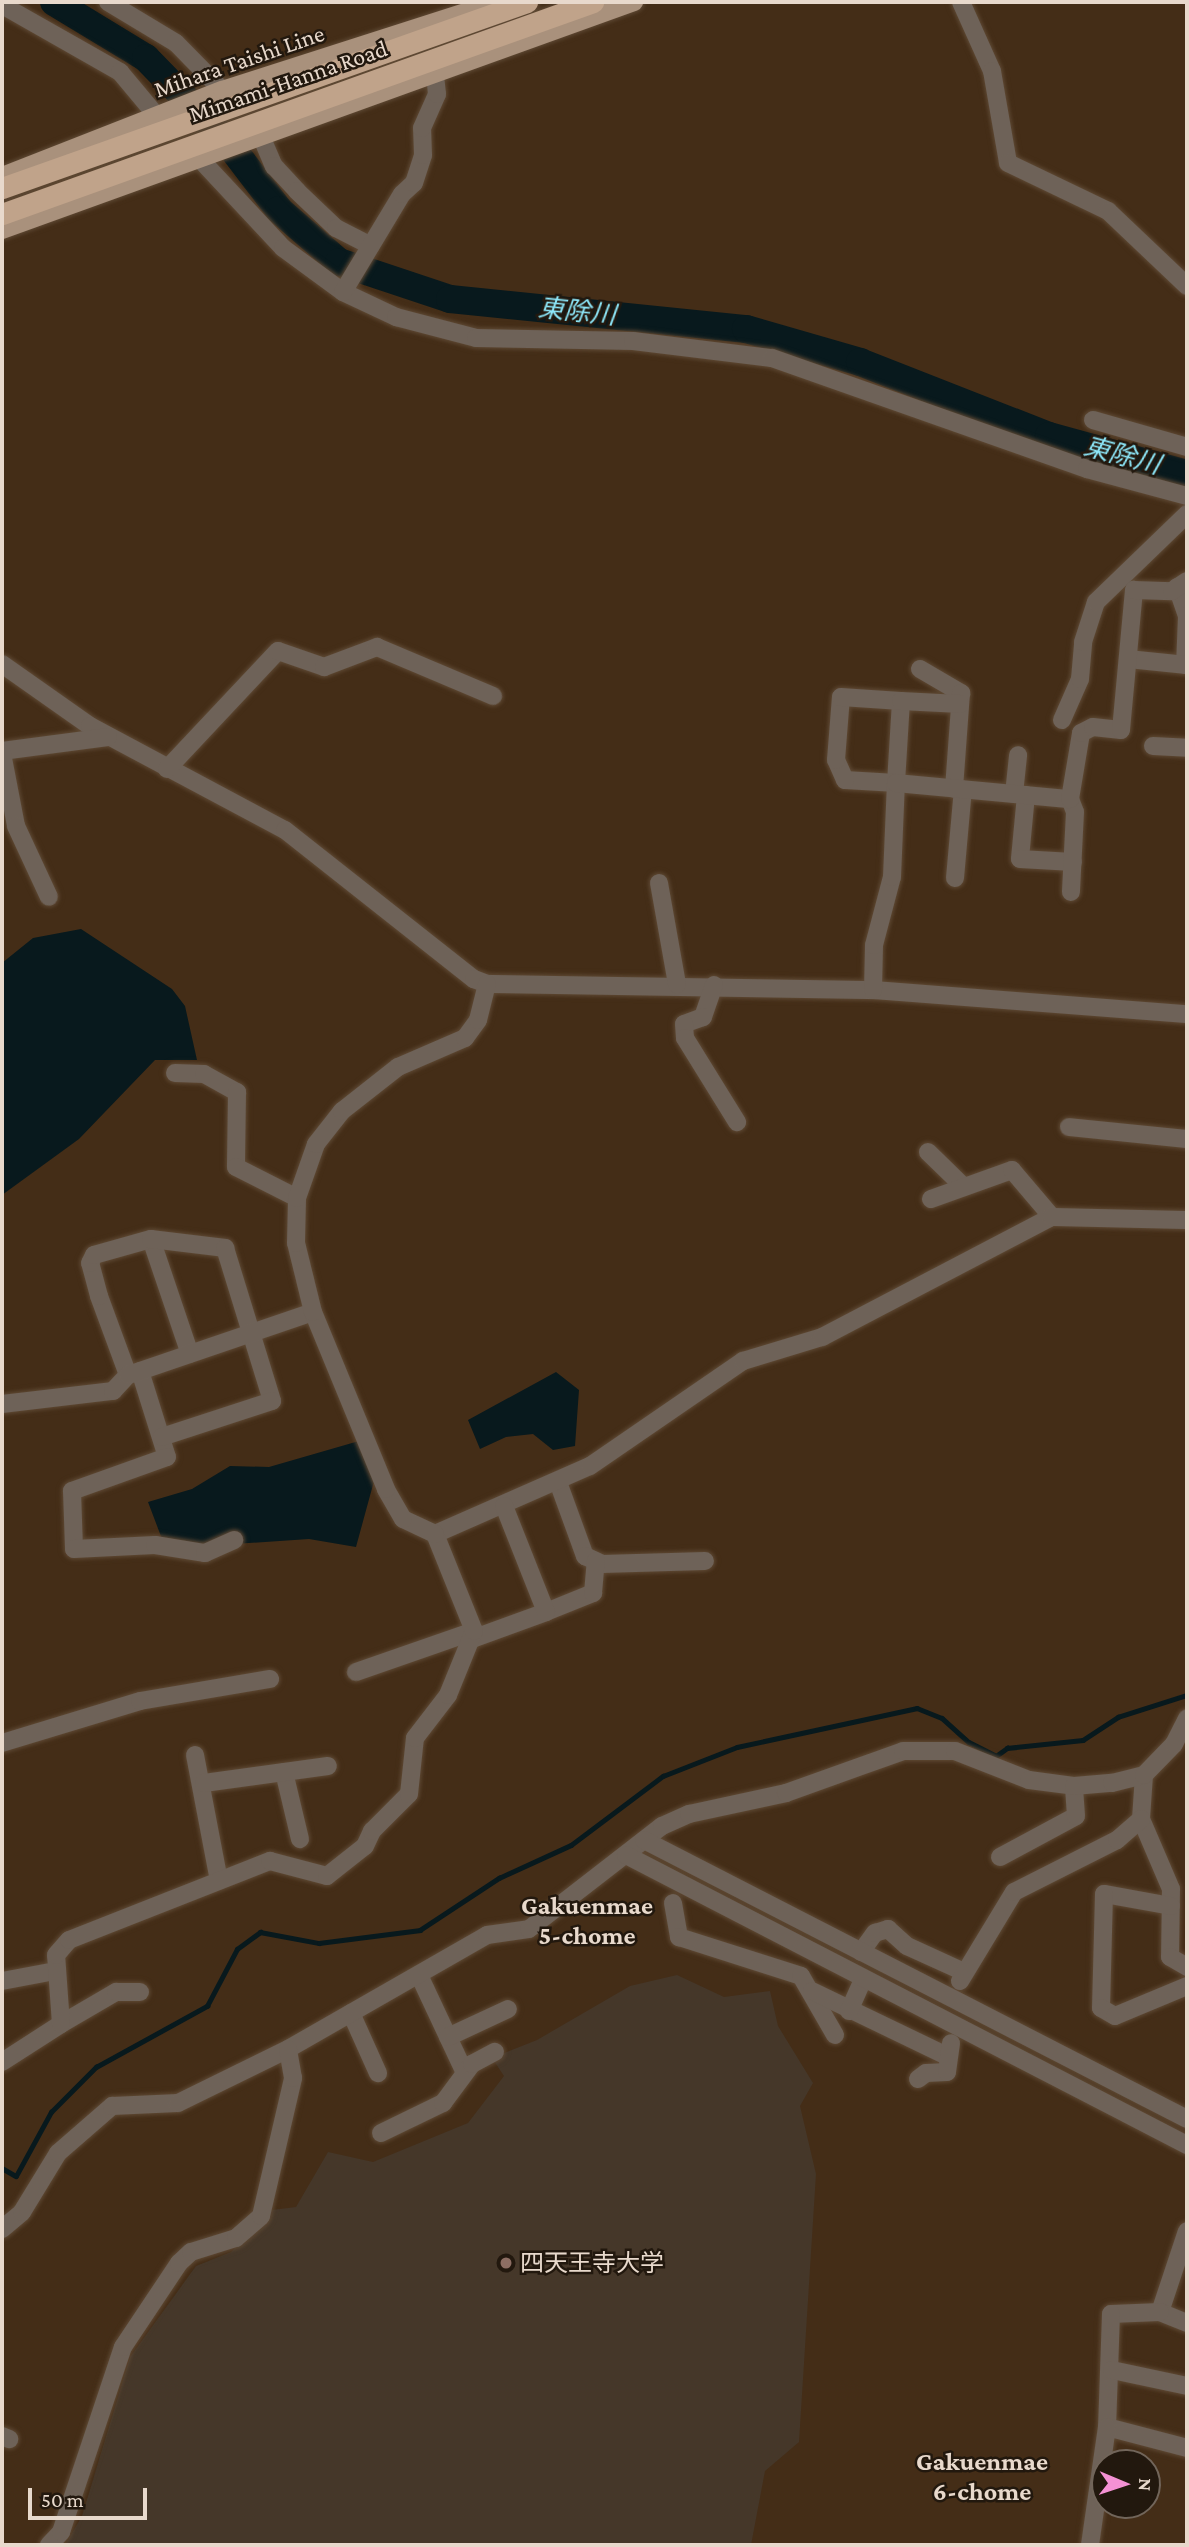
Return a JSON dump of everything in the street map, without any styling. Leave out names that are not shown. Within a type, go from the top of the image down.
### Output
[{"type":"highway","name":"Mimami-Hanna Road","points":[[2,188],[527,2]]},
{"type":"highway","name":"Mimami-Hanna Road","points":[[2,214],[593,2]]},
{"type":"main road","name":"Mihara Taishi Line","points":[[2,176],[219,91],[457,9],[496,2]]},
{"type":"main road","points":[[2,230],[634,2]]},
{"type":"street","points":[[108,2],[176,43],[219,91]]},
{"type":"street","points":[[961,2],[992,71],[1007,163],[1108,211],[1187,286]]},
{"type":"street","points":[[2,5],[120,72],[162,112]]},
{"type":"street","points":[[343,292],[414,183],[423,155],[422,128],[437,94],[435,75]]},
{"type":"street","points":[[256,138],[274,166],[336,228],[371,246]]},
{"type":"street","points":[[205,156],[283,248],[343,292],[396,317],[476,338],[656,342],[772,358],[1087,469],[1187,496]]},
{"type":"street","points":[[1093,420],[1187,447]]},
{"type":"street","points":[[1062,720],[1080,680],[1083,642],[1096,602],[1128,584],[1187,514]]},
{"type":"street","points":[[1128,584],[1182,584],[1187,616],[1186,665],[1128,659]]},
{"type":"street","points":[[1071,892],[1075,812],[1070,799],[1081,733],[1093,727],[1121,730],[1128,659],[1128,584]]},
{"type":"street","points":[[167,769],[278,651],[324,667],[377,647],[493,696]]},
{"type":"street","points":[[2,664],[108,737],[285,830],[474,979],[487,984],[677,984],[873,990],[1187,1014]]},
{"type":"street","points":[[920,669],[961,693],[955,878]]},
{"type":"street","points":[[960,704],[841,697],[836,760],[845,780],[1070,799]]},
{"type":"street","points":[[873,990],[874,945],[892,877],[901,701]]},
{"type":"street","points":[[48,897],[16,826],[2,752],[108,737]]},
{"type":"street","points":[[1153,746],[1187,748]]},
{"type":"street","points":[[1018,755],[1020,859],[1073,862]]},
{"type":"street","points":[[659,883],[677,984]]},
{"type":"street","points":[[61,2024],[55,1971],[56,1955],[69,1940],[270,1861],[327,1876],[365,1846],[372,1831],[409,1794],[415,1738],[448,1695],[473,1635],[435,1534],[403,1519],[386,1489],[313,1312],[296,1243],[297,1198],[316,1144],[342,1111],[398,1067],[465,1038],[478,1020],[487,984]]},
{"type":"street","points":[[713,985],[704,1017],[684,1024],[685,1038],[737,1122]]},
{"type":"street","points":[[175,1073],[204,1073],[237,1092],[236,1167],[297,1198]]},
{"type":"street","points":[[1069,1127],[1187,1139]]},
{"type":"street","points":[[928,1152],[964,1187]]},
{"type":"street","points":[[931,1199],[1012,1170],[1052,1217]]},
{"type":"street","points":[[435,1534],[558,1482],[743,1361],[822,1337],[1052,1217],[1187,1220]]},
{"type":"street","points":[[150,1239],[190,1354]]},
{"type":"street","points":[[162,1437],[272,1401],[225,1248],[150,1239],[94,1255],[90,1263],[162,1437],[167,1457],[72,1491],[74,1549],[155,1545],[205,1553],[234,1540]]},
{"type":"street","points":[[2,1404],[113,1391],[134,1373],[313,1312]]},
{"type":"street","points":[[558,1482],[585,1556],[596,1561],[705,1561]]},
{"type":"street","points":[[504,1507],[546,1612]]},
{"type":"street","points":[[356,1672],[546,1612],[593,1592],[596,1561]]},
{"type":"street","points":[[2,1743],[140,1701],[270,1679]]},
{"type":"street","points":[[2,2229],[22,2212],[58,2152],[111,2106],[178,2103],[288,2049],[487,1935],[529,1929],[644,1840],[689,1814],[786,1793],[902,1751],[955,1751],[1029,1780],[1074,1786],[1144,1775],[1174,1744],[1187,1718]]},
{"type":"street","points":[[195,1755],[204,1783],[219,1881]]},
{"type":"street","points":[[204,1783],[328,1766]]},
{"type":"street","points":[[284,1772],[300,1839]]},
{"type":"street","points":[[1144,1775],[1141,1819],[1171,1889],[1170,1957],[1187,1967]]},
{"type":"street","points":[[1000,1857],[1076,1816],[1074,1786]]},
{"type":"street","points":[[861,1952],[875,1933],[888,1929],[906,1946],[962,1976],[1025,1882],[1117,1840],[1141,1819]]},
{"type":"street","points":[[644,1840],[1187,2119]]},
{"type":"street","points":[[626,1855],[863,1980],[1187,2145]]},
{"type":"street","points":[[1171,1906],[1104,1894],[1101,2008],[1115,2016],[1187,1986]]},
{"type":"street","points":[[673,1903],[679,1937],[801,1976],[835,2035]]},
{"type":"street","points":[[2,1981],[55,1971]]},
{"type":"street","points":[[419,1975],[465,2073]]},
{"type":"street","points":[[849,2011],[863,1980]]},
{"type":"street","points":[[812,1991],[849,2011],[882,2020],[949,2050],[947,2072],[926,2073],[918,2079]]},
{"type":"street","points":[[2,2062],[116,1992],[139,1992]]},
{"type":"street","points":[[448,2037],[508,2009]]},
{"type":"street","points":[[351,2013],[378,2073]]},
{"type":"street","points":[[49,2545],[61,2532],[123,2347],[179,2263],[191,2252],[236,2238],[261,2216],[293,2078],[288,2049]]},
{"type":"street","points":[[381,2133],[443,2104],[465,2073],[495,2052]]},
{"type":"street","points":[[1160,2312],[1187,2231]]},
{"type":"street","points":[[1090,2545],[1107,2427],[1112,2370],[1111,2314],[1160,2312],[1187,2323]]},
{"type":"street","points":[[1112,2370],[1187,2386]]},
{"type":"street","points":[[1107,2427],[1187,2448]]},
{"type":"shaded area","points":[[81,929],[172,989],[185,1006],[197,1060],[155,1060],[79,1139],[2,1195],[2,963],[33,938]]},
{"type":"shaded area","points":[[556,1372],[579,1390],[575,1446],[553,1450],[533,1434],[506,1437],[480,1449],[468,1420]]},
{"type":"shaded area","points":[[359,1441],[374,1481],[356,1547],[309,1539],[205,1546],[162,1539],[148,1502],[192,1489],[230,1466],[269,1467]]},
{"type":"shaded area","name":"四天王寺大学","points":[[677,1975],[724,1997],[770,1991],[778,2026],[813,2083],[800,2106],[816,2174],[799,2442],[765,2471],[751,2545],[65,2545],[82,2516],[130,2357],[196,2266],[231,2252],[272,2210],[296,2207],[328,2152],[373,2162],[468,2123],[504,2076],[492,2058],[537,2040],[630,1986]]},
{"type":"waterway","name":"東除川","points":[[54,2],[146,58],[225,139],[279,210],[339,262],[450,299],[746,329],[860,362],[1049,436],[1187,474]]},
{"type":"waterway","points":[[2,2168],[16,2176],[51,2112],[96,2067],[207,2006],[237,1949],[260,1932],[319,1943],[420,1930],[499,1878],[571,1845],[663,1776],[737,1747],[917,1708],[942,1718],[969,1742],[996,1756],[1007,1748],[1083,1740],[1118,1717],[1187,1695]]},
{"type":"place","name":"四天王寺大学","points":[[506,2263]]},
{"type":"district","name":"Gakuenmae 5-chome","points":[[587,1921]]},
{"type":"district","name":"Gakuenmae 6-chome","points":[[982,2477]]}]
